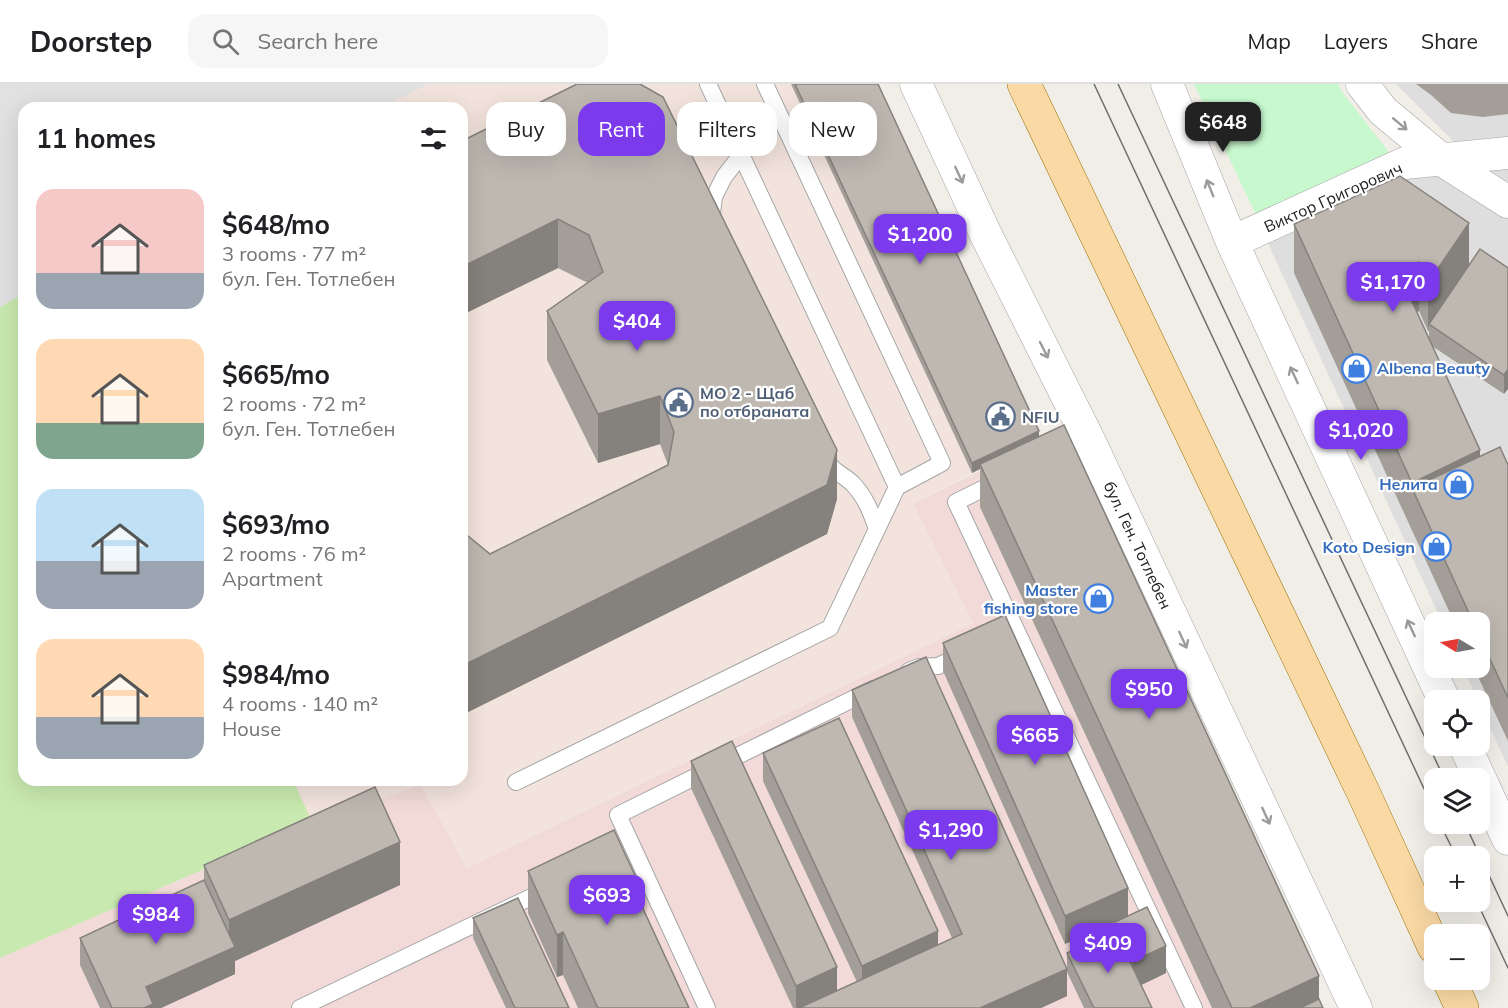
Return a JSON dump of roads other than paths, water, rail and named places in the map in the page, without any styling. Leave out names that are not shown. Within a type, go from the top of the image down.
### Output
[{"type":"main road","points":[[1024,84],[1364,794],[1424,925]]},
{"type":"main road","points":[[1454,990],[1462,1008]]},
{"type":"street","name":"бул. Ген. Тотлебен","points":[[916,84],[1083,441],[1356,1008]]},
{"type":"street","points":[[1167,84],[1232,242],[1439,690]]},
{"type":"street","points":[[1362,84],[1383,111],[1442,160],[1508,202]]},
{"type":"street","name":"Виктор Григорович","points":[[1232,242],[1406,163],[1508,153]]},
{"type":"street","points":[[1470,756],[1508,839]]},
{"type":"lane","points":[[708,84],[716,102]]},
{"type":"lane","points":[[516,782],[830,628],[897,487],[942,463],[765,84]]},
{"type":"lane","points":[[716,233],[710,222],[714,197],[724,177],[740,156]]},
{"type":"lane","points":[[741,156],[897,487]]},
{"type":"lane","points":[[819,443],[836,473],[852,483],[869,507],[877,529]]},
{"type":"lane","points":[[1016,473],[956,502],[1194,1008]]},
{"type":"lane","points":[[997,638],[1016,629]]},
{"type":"lane","points":[[707,1008],[628,850],[618,815],[919,666],[938,666],[977,647]]},
{"type":"lane","points":[[300,1008],[558,884]]},
{"type":"tram line","points":[[1094,84],[1424,789]]},
{"type":"tram line","points":[[1118,84],[1439,768]]},
{"type":"tram line","points":[[1445,834],[1451,846]]},
{"type":"tram line","points":[[1470,834],[1508,916]]},
{"type":"tram line","points":[[1482,912],[1508,968]]},
{"type":"place","name":"Albena Beauty","points":[[1356,368]]},
{"type":"place","name":"МО 2 - Щаб по отбраната","points":[[679,402]]},
{"type":"place","name":"NFIU","points":[[1001,417]]},
{"type":"place","name":"Нелита","points":[[1459,484]]},
{"type":"place","name":"Koto Design","points":[[1436,547]]},
{"type":"place","name":"Master fishing store","points":[[1099,599]]}]
